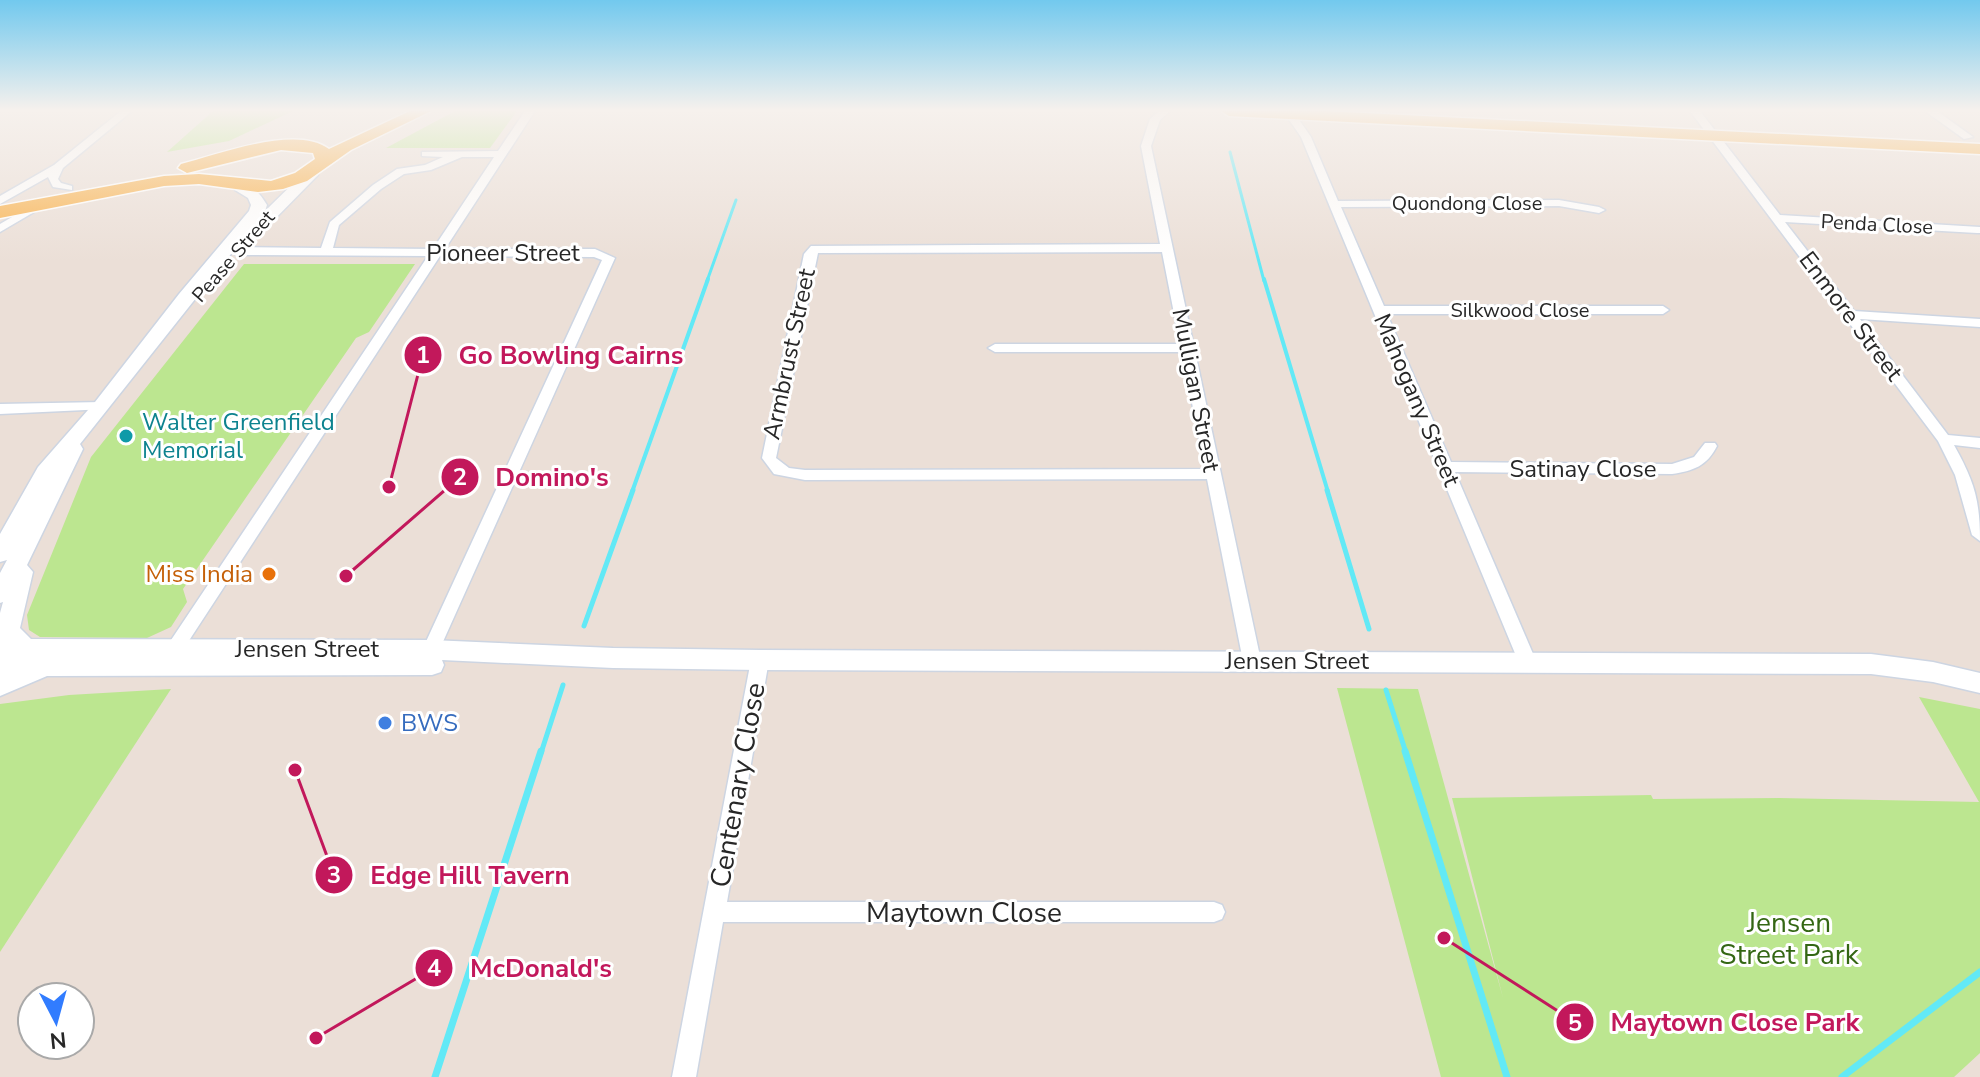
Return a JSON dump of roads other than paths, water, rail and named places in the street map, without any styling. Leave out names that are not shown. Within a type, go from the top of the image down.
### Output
[{"type":"main road","points":[[0,201],[219,161]]},
{"type":"main road","points":[[235,186],[223,176],[227,168],[238,161]]},
{"type":"main road","points":[[0,212],[173,180],[212,179],[235,186],[277,186],[319,166],[320,161]]},
{"type":"main road","name":"Pease Street","points":[[319,166],[326,161]]},
{"type":"street","points":[[0,201],[65,161]]},
{"type":"street","points":[[326,252],[334,224],[377,187],[401,171],[427,168],[443,161]]},
{"type":"street","points":[[169,656],[497,161]]},
{"type":"street","name":"Mulligan Street","points":[[1149,161],[1252,661]]},
{"type":"street","name":"Mahogany Street","points":[[1316,161],[1528,663]]},
{"type":"street","name":"Enmore Street","points":[[1735,161],[1944,439],[1963,475],[1980,535]]},
{"type":"street","name":"Pease Street","points":[[0,554],[45,472],[231,251],[319,166]]},
{"type":"street","points":[[58,167],[53,179],[57,185],[68,188]]},
{"type":"street","name":"Pease Street","points":[[231,251],[259,208],[254,195],[235,186]]},
{"type":"street","name":"Quondong Close","points":[[1334,204],[1559,203],[1599,210]]},
{"type":"street","points":[[0,229],[40,205]]},
{"type":"street","name":"Penda Close","points":[[1777,218],[1977,230]]},
{"type":"street","name":"Armbrust Street","points":[[1168,248],[815,249],[810,254],[769,458],[774,469],[786,474],[805,475],[1213,474]]},
{"type":"street","name":"Pioneer Street","points":[[231,251],[607,255],[609,261],[428,657]]},
{"type":"street","name":"Silkwood Close","points":[[1378,310],[1663,310]]},
{"type":"street","points":[[1851,315],[1980,323]]},
{"type":"street","points":[[995,348],[1187,348]]},
{"type":"street","points":[[0,409],[102,406]]},
{"type":"street","name":"Pease Street","points":[[0,594],[30,540],[79,433]]},
{"type":"street","points":[[1944,439],[1980,443]]},
{"type":"street","name":"Satinay Close","points":[[1445,467],[1672,469],[1691,466],[1706,456],[1710,446]]},
{"type":"street","points":[[25,647],[11,635],[8,620],[30,540]]},
{"type":"street","name":"Jensen Street","points":[[0,648],[169,656],[428,657],[546,664],[613,658],[1871,664],[1933,672],[1980,683]]},
{"type":"street","name":"Jensen Street","points":[[0,666],[62,667],[169,656]]},
{"type":"street","name":"Centenary Close","points":[[684,1077],[760,660]]},
{"type":"street","points":[[0,686],[62,667]]},
{"type":"street","name":"Maytown Close","points":[[714,912],[1214,912]]},
{"type":"waterway","points":[[1232,161],[1264,281]]},
{"type":"waterway","points":[[707,281],[736,200]]},
{"type":"waterway","points":[[632,492],[708,279]]},
{"type":"waterway","points":[[1264,279],[1328,492]]},
{"type":"waterway","points":[[584,626],[633,490]]},
{"type":"waterway","points":[[1327,490],[1369,629]]},
{"type":"waterway","points":[[541,753],[563,685]]},
{"type":"waterway","points":[[1386,690],[1406,753]]},
{"type":"waterway","points":[[435,1077],[541,751]]},
{"type":"waterway","points":[[1405,751],[1507,1077]]},
{"type":"waterway","points":[[1842,1077],[1980,972]]},
{"type":"place","name":"Walter Greenfield Memorial","points":[[126,436]]},
{"type":"place","name":"Go Bowling Cairns","points":[[389,487]]},
{"type":"place","name":"Miss India","points":[[269,574]]},
{"type":"place","name":"Domino's","points":[[346,576]]},
{"type":"place","name":"BWS","points":[[385,723]]},
{"type":"place","name":"Edge Hill Tavern","points":[[295,770]]},
{"type":"place","name":"Maytown Close Park","points":[[1444,938]]},
{"type":"place","name":"McDonald's","points":[[316,1038]]},
{"type":"park label","name":"Jensen Street Park","points":[[1789,938]]}]
